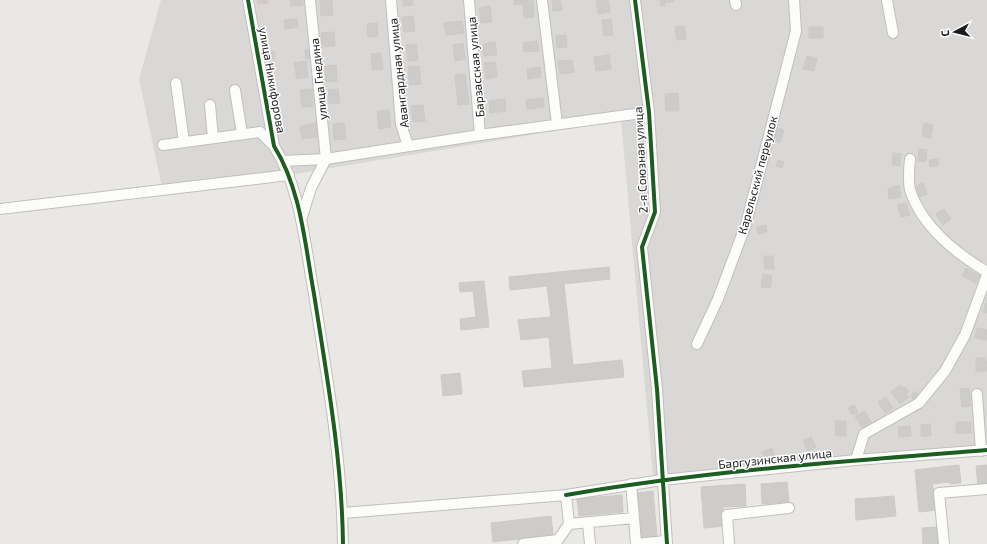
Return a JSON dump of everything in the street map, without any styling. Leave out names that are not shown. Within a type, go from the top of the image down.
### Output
[{"type":"street","name":"улица Никифорова","points":[[248,0],[274,146],[289,175],[301,220],[328,382],[343,513],[343,544]]},
{"type":"street","name":"улица Гнедина","points":[[310,0],[326,159]]},
{"type":"street","name":"Авангардная улица","points":[[391,0],[401,124],[408,146]]},
{"type":"street","name":"Барзасская улица","points":[[470,0],[472,48],[480,135]]},
{"type":"street","points":[[542,0],[557,124]]},
{"type":"street","name":"2-я Союзная улица","points":[[635,0],[649,112],[655,212],[642,247],[657,389],[667,542]]},
{"type":"street","name":"Карельский переулок","points":[[697,344],[718,299],[746,224],[796,31],[794,0]]},
{"type":"street","points":[[887,0],[892,33]]},
{"type":"street","points":[[176,83],[184,142]]},
{"type":"street","points":[[235,90],[242,134]]},
{"type":"street","points":[[210,105],[213,138]]},
{"type":"street","points":[[283,161],[326,159],[480,135],[649,112]]},
{"type":"street","points":[[163,145],[260,132],[274,146]]},
{"type":"street","points":[[301,220],[311,188],[326,159]]},
{"type":"street","points":[[910,160],[910,190],[917,204],[934,230],[960,255],[987,272]]},
{"type":"street","points":[[0,209],[289,175]]},
{"type":"street","points":[[856,460],[864,434],[919,404],[945,370],[965,335],[987,275]]},
{"type":"street","points":[[977,394],[984,451]]},
{"type":"street","name":"Баргузинская улица","points":[[343,513],[566,495],[662,480],[856,460],[984,451]]},
{"type":"street","points":[[630,484],[636,544],[667,542]]},
{"type":"street","points":[[944,544],[939,493],[987,489]]},
{"type":"street","points":[[523,544],[558,540],[569,524],[566,495]]},
{"type":"street","points":[[729,544],[727,515],[789,508]]},
{"type":"street","points":[[569,524],[634,518]]},
{"type":"street","points":[[588,523],[590,544]]},
{"type":"shaded area","points":[[161,0],[987,0],[987,447],[653,476],[621,120],[289,175],[162,187],[139,79]]},
{"type":"building","points":[[257,0],[268,0],[268,3],[258,4]]},
{"type":"building","points":[[290,0],[303,0],[303,5],[291,6]]},
{"type":"building","points":[[320,0],[332,0],[333,15],[321,16]]},
{"type":"building","points":[[403,0],[412,0],[413,5],[403,6]]},
{"type":"building","points":[[514,0],[533,1],[534,17],[524,18],[523,4],[514,5]]},
{"type":"building","points":[[552,0],[560,0],[562,10],[553,11]]},
{"type":"building","points":[[596,0],[608,0],[610,12],[598,14]]},
{"type":"building","points":[[660,0],[674,1],[664,3],[665,6],[661,6]]},
{"type":"building","points":[[490,6],[492,22],[481,23],[479,8]]},
{"type":"building","points":[[413,16],[415,31],[404,32],[402,17]]},
{"type":"building","points":[[297,19],[298,27],[285,29],[284,20]]},
{"type":"building","points":[[611,19],[613,35],[604,36],[602,20]]},
{"type":"building","points":[[462,21],[464,33],[446,35],[444,23]]},
{"type":"building","points":[[377,23],[378,36],[368,37],[367,24]]},
{"type":"building","points":[[684,26],[686,39],[677,40],[675,27]]},
{"type":"building","points":[[809,27],[823,27],[823,38],[809,38]]},
{"type":"building","points":[[334,32],[335,46],[322,47],[321,33]]},
{"type":"building","points":[[566,35],[567,47],[557,48],[556,36]]},
{"type":"building","points":[[537,41],[539,51],[524,52],[523,43]]},
{"type":"building","points":[[495,42],[497,55],[484,56],[483,44]]},
{"type":"building","points":[[463,43],[465,59],[455,61],[453,45]]},
{"type":"building","points":[[416,44],[418,60],[408,61],[406,45]]},
{"type":"building","points":[[310,49],[312,58],[306,59],[305,50]]},
{"type":"building","points":[[274,51],[275,58],[266,59],[265,52]]},
{"type":"building","points":[[381,53],[383,69],[372,70],[371,54]]},
{"type":"building","points":[[609,55],[611,69],[596,71],[594,57]]},
{"type":"building","points":[[807,56],[817,58],[814,71],[803,69]]},
{"type":"building","points":[[572,60],[574,72],[560,74],[558,61]]},
{"type":"building","points":[[306,61],[308,77],[297,79],[294,63]]},
{"type":"building","points":[[495,62],[497,77],[486,79],[484,63]]},
{"type":"building","points":[[336,65],[337,81],[326,82],[325,66]]},
{"type":"building","points":[[419,66],[421,84],[409,85],[408,67]]},
{"type":"building","points":[[540,67],[541,77],[528,79],[527,69]]},
{"type":"building","points":[[465,74],[469,104],[458,105],[455,75]]},
{"type":"building","points":[[312,89],[313,106],[302,107],[300,90]]},
{"type":"building","points":[[338,89],[340,103],[329,104],[328,90]]},
{"type":"building","points":[[678,93],[679,111],[666,111],[665,94]]},
{"type":"building","points":[[543,98],[544,107],[527,109],[526,100]]},
{"type":"building","points":[[505,99],[506,111],[490,113],[489,101]]},
{"type":"building","points":[[423,105],[425,121],[413,122],[411,106]]},
{"type":"building","points":[[389,110],[391,127],[379,129],[377,111]]},
{"type":"building","points":[[316,123],[317,137],[302,139],[300,126]]},
{"type":"building","points":[[344,123],[346,139],[334,140],[333,124]]},
{"type":"building","points":[[924,123],[933,125],[931,138],[922,136]]},
{"type":"building","points":[[775,127],[784,130],[780,143],[771,140]]},
{"type":"building","points":[[919,149],[927,150],[926,162],[918,161]]},
{"type":"building","points":[[893,153],[901,154],[900,166],[892,165]]},
{"type":"building","points":[[938,159],[938,166],[930,167],[929,160]]},
{"type":"building","points":[[778,160],[784,162],[782,168],[776,166]]},
{"type":"building","points":[[923,183],[927,194],[919,197],[916,186]]},
{"type":"building","points":[[899,185],[901,197],[889,199],[888,189]]},
{"type":"building","points":[[906,203],[910,215],[901,217],[897,205]]},
{"type":"building","points":[[944,209],[951,219],[943,225],[936,214]]},
{"type":"building","points":[[766,225],[767,232],[758,234],[757,227]]},
{"type":"building","points":[[764,256],[773,256],[774,269],[765,269]]},
{"type":"building","points":[[609,267],[610,279],[564,284],[573,365],[622,360],[624,377],[524,387],[522,371],[552,368],[549,337],[521,340],[518,320],[551,317],[547,286],[510,290],[509,277]]},
{"type":"building","points":[[966,268],[980,276],[976,283],[962,276]]},
{"type":"building","points":[[763,274],[772,276],[770,288],[761,287]]},
{"type":"building","points":[[484,281],[489,327],[461,330],[460,319],[476,317],[473,291],[460,292],[459,283]]},
{"type":"building","points":[[987,300],[987,313],[983,312]]},
{"type":"building","points":[[977,328],[987,330],[987,340],[975,338]]},
{"type":"building","points":[[976,358],[985,358],[985,362],[987,362],[987,371],[976,372]]},
{"type":"building","points":[[460,373],[462,394],[443,396],[441,375]]},
{"type":"building","points":[[900,385],[902,388],[905,387],[909,392],[906,394],[909,397],[900,404],[891,392]]},
{"type":"building","points":[[969,388],[971,406],[962,407],[960,389]]},
{"type":"building","points":[[915,391],[920,396],[915,401],[910,396]]},
{"type":"building","points":[[886,397],[893,408],[885,413],[878,402]]},
{"type":"building","points":[[854,405],[858,412],[852,415],[848,408]]},
{"type":"building","points":[[865,411],[871,422],[862,427],[855,416]]},
{"type":"building","points":[[835,421],[846,421],[846,436],[836,436]]},
{"type":"building","points":[[956,422],[971,422],[971,433],[956,433]]},
{"type":"building","points":[[930,424],[931,436],[921,436],[921,425]]},
{"type":"building","points":[[910,426],[911,436],[899,437],[898,427]]},
{"type":"building","points":[[811,437],[816,447],[808,451],[803,441]]},
{"type":"building","points":[[772,448],[775,457],[765,459],[762,452]]},
{"type":"building","points":[[959,465],[961,483],[950,484],[949,482],[932,484],[938,510],[919,512],[915,470]]},
{"type":"building","points":[[987,465],[987,486],[978,486],[976,466]]},
{"type":"building","points":[[787,482],[789,502],[762,504],[761,484]]},
{"type":"building","points":[[745,484],[746,506],[723,507],[725,526],[704,528],[701,487]]},
{"type":"building","points":[[653,491],[657,536],[642,537],[638,493]]},
{"type":"building","points":[[622,495],[623,512],[579,516],[577,499]]},
{"type":"building","points":[[894,496],[896,516],[856,520],[855,499]]},
{"type":"building","points":[[551,516],[553,535],[493,542],[491,523]]},
{"type":"building","points":[[937,527],[938,544],[923,544],[922,528]]},
{"type":"cycle path","points":[[248,0],[274,146],[290,180],[305,237],[337,450],[343,544]]},
{"type":"cycle path","points":[[635,0],[649,112],[655,212],[642,247],[657,389],[667,544]]},
{"type":"cycle path","points":[[566,495],[671,479],[723,473],[987,450]]}]
